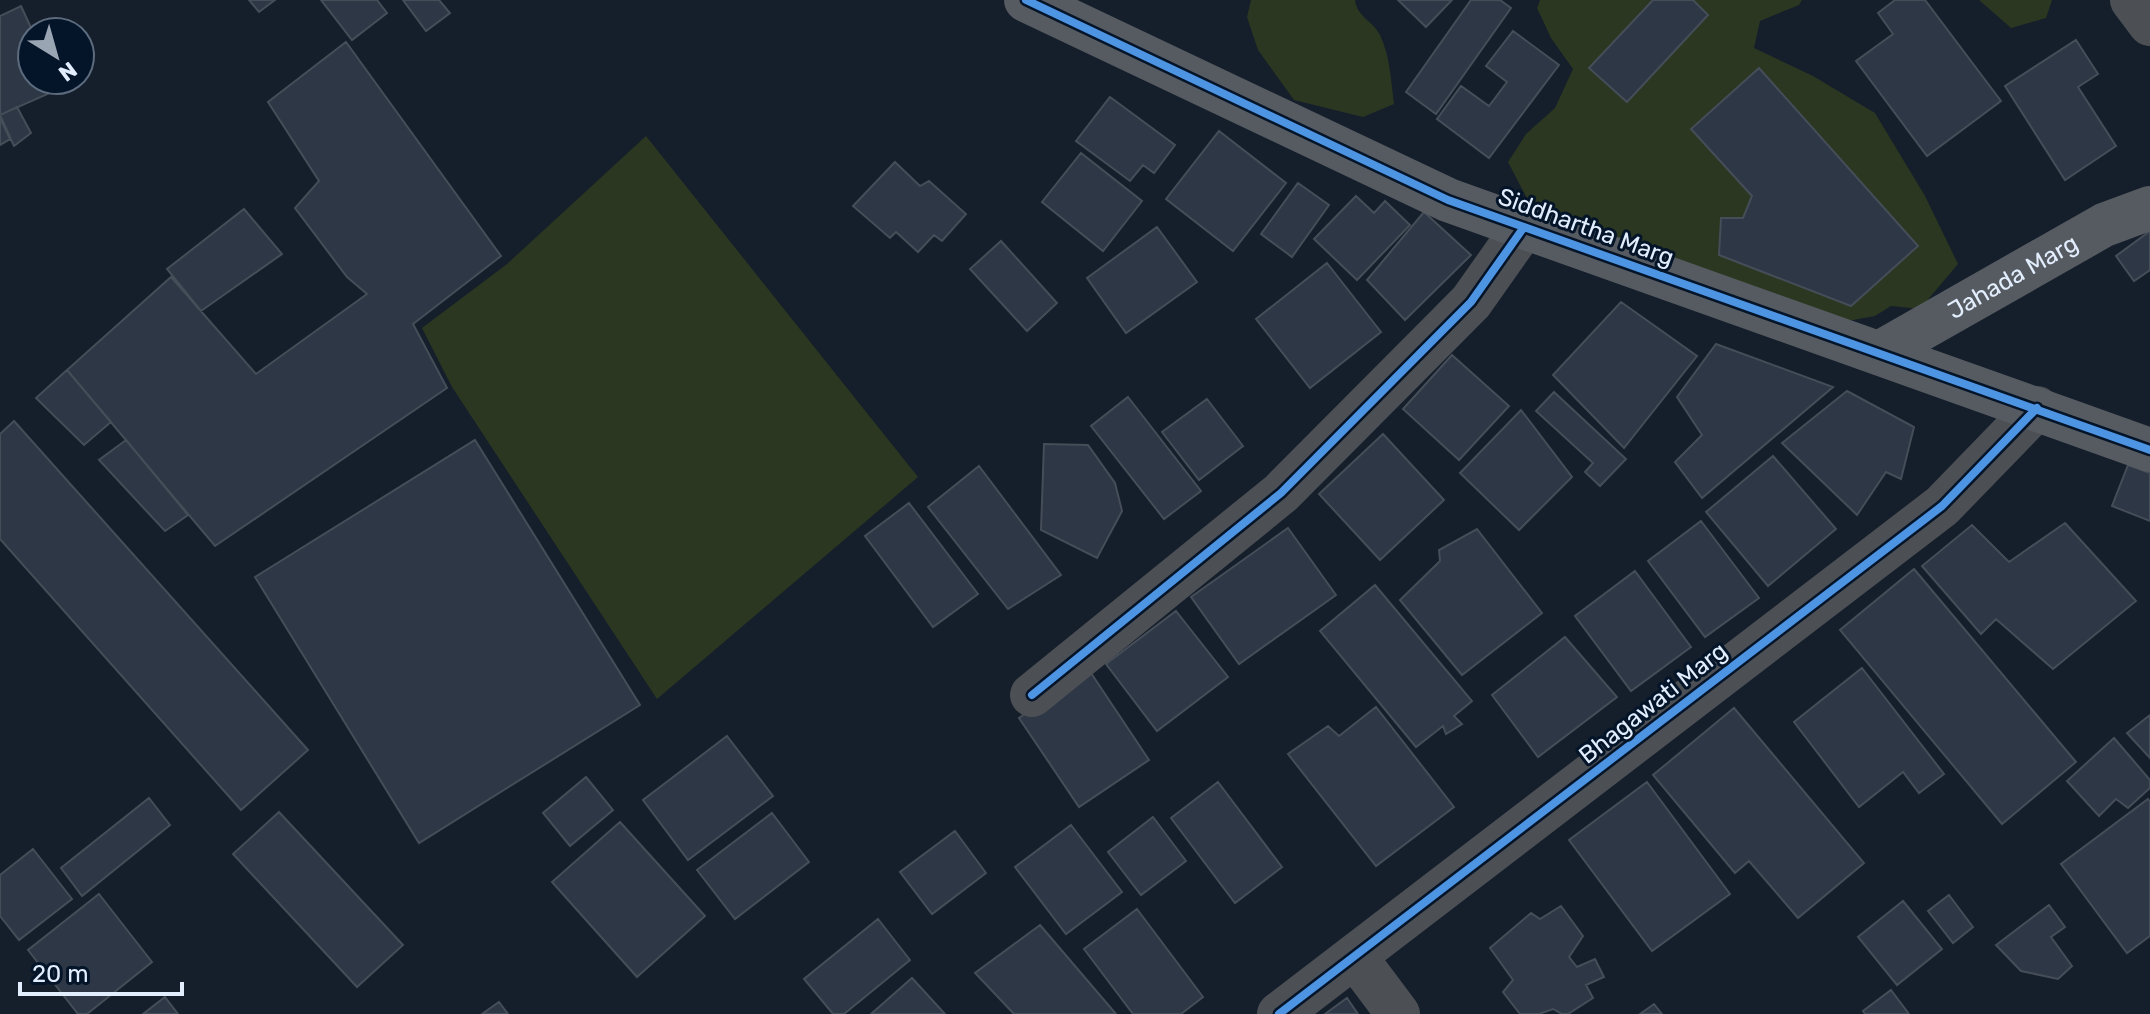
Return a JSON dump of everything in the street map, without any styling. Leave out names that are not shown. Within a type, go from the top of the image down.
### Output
[{"type":"street","name":"Siddhartha Marg","points":[[1026,0],[1448,200],[2150,450]]},
{"type":"street","points":[[2132,0],[2150,24]]},
{"type":"street","name":"Jahada Marg","points":[[1879,353],[2104,225],[2150,208]]},
{"type":"street","points":[[1032,695],[1281,493],[1471,302],[1524,227]]},
{"type":"street","name":"Bhagawati Marg","points":[[1279,1014],[1942,506],[2037,408]]},
{"type":"street","points":[[1356,958],[1398,1014]]},
{"type":"green space","points":[[1251,0],[1355,0],[1359,11],[1377,30],[1383,43],[1390,68],[1394,104],[1363,117],[1294,100],[1258,50],[1247,17]]},
{"type":"green space","points":[[1540,0],[1802,0],[1799,5],[1760,21],[1754,48],[1813,76],[1875,113],[1925,196],[1958,264],[1920,309],[1891,306],[1875,316],[1848,321],[1694,287],[1649,246],[1581,232],[1532,208],[1508,162],[1526,134],[1555,108],[1573,69],[1551,38],[1537,8]]},
{"type":"green space","points":[[1979,0],[2052,0],[2046,18],[2011,28]]},
{"type":"green space","points":[[646,136],[918,477],[657,699],[452,387],[422,328],[507,264]]},
{"type":"building","points":[[249,0],[275,0],[259,12]]},
{"type":"building","points":[[321,0],[377,0],[387,13],[352,40]]},
{"type":"building","points":[[403,0],[439,0],[450,13],[426,31]]},
{"type":"building","points":[[1398,0],[1452,0],[1426,27]]},
{"type":"building","points":[[1471,0],[1500,0],[1511,8],[1436,114],[1406,92]]},
{"type":"building","points":[[1653,0],[1693,0],[1708,15],[1627,102],[1589,68]]},
{"type":"building","points":[[1895,0],[1925,0],[2001,101],[1927,156],[1856,61],[1893,34],[1878,13]]},
{"type":"building","points":[[21,6],[26,16],[16,16],[16,96],[43,96],[0,115],[0,16]]},
{"type":"building","points":[[1513,31],[1559,65],[1489,158],[1437,119],[1461,86],[1489,106],[1507,82],[1486,66]]},
{"type":"building","points":[[2076,40],[2098,74],[2078,87],[2116,146],[2065,180],[2005,86]]},
{"type":"building","points":[[346,42],[501,256],[413,324],[447,388],[215,546],[67,370],[171,277],[256,374],[367,294],[347,277],[295,208],[319,181],[268,102]]},
{"type":"building","points":[[1759,68],[1918,246],[1851,306],[1719,255],[1721,218],[1743,218],[1752,196],[1691,129]]},
{"type":"building","points":[[1110,97],[1175,145],[1154,173],[1143,165],[1130,181],[1076,141]]},
{"type":"building","points":[[17,107],[31,133],[14,146],[0,115]]},
{"type":"building","points":[[0,118],[10,139],[0,145]]},
{"type":"building","points":[[1219,131],[1286,183],[1233,251],[1166,199]]},
{"type":"building","points":[[1081,153],[1142,201],[1103,251],[1042,202]]},
{"type":"building","points":[[895,162],[920,186],[929,181],[966,214],[942,241],[934,235],[918,252],[896,232],[890,238],[853,206]]},
{"type":"building","points":[[1298,183],[1329,205],[1292,257],[1261,234]]},
{"type":"building","points":[[1356,196],[1374,213],[1385,201],[1410,225],[1357,280],[1314,239]]},
{"type":"building","points":[[244,209],[282,254],[201,311],[167,269]]},
{"type":"building","points":[[1424,212],[1471,255],[1405,320],[1367,280]]},
{"type":"building","points":[[1157,227],[1197,282],[1126,333],[1087,278]]},
{"type":"building","points":[[2150,231],[2150,270],[2134,281],[2116,256]]},
{"type":"building","points":[[1001,241],[1057,303],[1027,331],[970,269]]},
{"type":"building","points":[[1327,263],[1381,332],[1310,388],[1256,319]]},
{"type":"building","points":[[1621,302],[1697,356],[1624,448],[1553,375]]},
{"type":"building","points":[[1716,344],[1833,387],[1702,498],[1675,462],[1702,435],[1677,397]]},
{"type":"building","points":[[1452,355],[1509,406],[1459,460],[1403,409]]},
{"type":"building","points":[[67,370],[111,422],[84,445],[36,398]]},
{"type":"building","points":[[1847,391],[1914,427],[1901,479],[1886,472],[1857,515],[1782,443]]},
{"type":"building","points":[[1554,392],[1626,459],[1600,486],[1585,472],[1593,463],[1536,411]]},
{"type":"building","points":[[1128,397],[1201,491],[1164,519],[1091,426]]},
{"type":"building","points":[[1207,399],[1243,446],[1199,480],[1162,432]]},
{"type":"building","points":[[1521,410],[1572,477],[1519,530],[1460,473]]},
{"type":"building","points":[[14,421],[308,750],[241,810],[0,539],[0,434]]},
{"type":"building","points":[[1383,434],[1444,500],[1380,560],[1319,494]]},
{"type":"building","points":[[126,440],[188,515],[165,531],[99,460]]},
{"type":"building","points":[[475,440],[640,705],[419,843],[255,577]]},
{"type":"building","points":[[1044,444],[1088,445],[1115,483],[1122,511],[1097,558],[1041,530]]},
{"type":"building","points":[[1773,456],[1836,529],[1768,586],[1706,512]]},
{"type":"building","points":[[2128,465],[2150,473],[2150,521],[2112,506]]},
{"type":"building","points":[[979,466],[1061,575],[1008,609],[928,507]]},
{"type":"building","points":[[909,503],[978,594],[933,627],[865,536]]},
{"type":"building","points":[[1701,521],[1759,598],[1705,637],[1648,561]]},
{"type":"building","points":[[2065,523],[2136,601],[2053,669],[1996,619],[1981,634],[1922,566],[1972,525],[2009,562]]},
{"type":"building","points":[[1288,528],[1336,595],[1239,664],[1191,597]]},
{"type":"building","points":[[1477,529],[1542,613],[1462,675],[1400,600],[1440,561],[1439,550]]},
{"type":"building","points":[[1914,569],[2076,762],[2002,824],[1840,630]]},
{"type":"building","points":[[1635,571],[1691,647],[1631,691],[1575,616]]},
{"type":"building","points":[[1375,585],[1472,701],[1454,716],[1462,724],[1446,734],[1443,726],[1416,747],[1320,631]]},
{"type":"building","points":[[1176,611],[1228,677],[1157,731],[1106,664]]},
{"type":"building","points":[[1565,637],[1617,697],[1538,757],[1492,695]]},
{"type":"building","points":[[1862,668],[1944,774],[1919,793],[1903,772],[1859,807],[1794,722]]},
{"type":"building","points":[[1089,670],[1149,760],[1079,807],[1019,718]]},
{"type":"building","points":[[1376,707],[1454,807],[1376,866],[1288,754],[1328,726],[1339,736]]},
{"type":"building","points":[[1734,708],[1864,863],[1798,918],[1749,861],[1735,873],[1653,775]]},
{"type":"building","points":[[2150,715],[2150,758],[2127,733]]},
{"type":"building","points":[[727,736],[773,796],[688,860],[643,800]]},
{"type":"building","points":[[2114,738],[2150,780],[2150,788],[2128,808],[2116,799],[2099,816],[2067,781]]},
{"type":"building","points":[[586,777],[613,810],[570,846],[543,813]]},
{"type":"building","points":[[1218,782],[1282,867],[1235,903],[1171,818]]},
{"type":"building","points":[[1647,782],[1730,894],[1652,951],[1569,840]]},
{"type":"building","points":[[149,798],[170,825],[82,896],[61,868]]},
{"type":"building","points":[[2148,799],[2150,936],[2127,953],[2061,864]]},
{"type":"building","points":[[279,812],[403,945],[357,987],[233,854]]},
{"type":"building","points":[[772,813],[809,862],[735,919],[697,870]]},
{"type":"building","points":[[1153,817],[1186,861],[1141,895],[1108,852]]},
{"type":"building","points":[[620,822],[705,916],[637,977],[552,882]]},
{"type":"building","points":[[1071,825],[1122,892],[1066,934],[1015,867]]},
{"type":"building","points":[[955,831],[986,873],[932,914],[900,872]]},
{"type":"building","points":[[33,849],[72,899],[19,940],[0,916],[0,875]]},
{"type":"building","points":[[99,894],[152,962],[87,1014],[78,1014],[28,950]]},
{"type":"building","points":[[1949,895],[1973,927],[1953,943],[1928,911]]},
{"type":"building","points":[[1903,901],[1942,949],[1897,985],[1858,937]]},
{"type":"building","points":[[2049,905],[2065,927],[2051,937],[2072,966],[2058,979],[2021,971],[1996,945]]},
{"type":"building","points":[[1561,906],[1583,936],[1569,957],[1577,967],[1595,959],[1604,977],[1586,985],[1593,998],[1568,1014],[1553,1009],[1539,1014],[1520,1014],[1503,992],[1513,980],[1490,948],[1531,913],[1540,919]]},
{"type":"building","points":[[1137,909],[1203,997],[1181,1014],[1133,1014],[1084,949]]},
{"type":"building","points":[[878,919],[910,960],[844,1014],[833,1014],[804,979]]},
{"type":"building","points":[[1040,925],[1116,1014],[1014,1014],[975,973]]},
{"type":"building","points":[[912,978],[945,1014],[871,1014]]},
{"type":"building","points":[[1891,990],[1909,1014],[1865,1014],[1863,1011]]},
{"type":"building","points":[[165,997],[178,1014],[143,1014]]},
{"type":"building","points":[[1347,998],[1358,1014],[1325,1014]]},
{"type":"building","points":[[499,1002],[508,1014],[482,1014]]},
{"type":"building","points":[[1654,1004],[1662,1014],[1640,1014]]},
{"type":"cycle path","points":[[1026,0],[1448,200],[2150,450]]},
{"type":"cycle path","points":[[1032,695],[1281,493],[1471,302],[1524,227]]},
{"type":"cycle path","points":[[1279,1014],[1942,506],[2037,408]]}]
